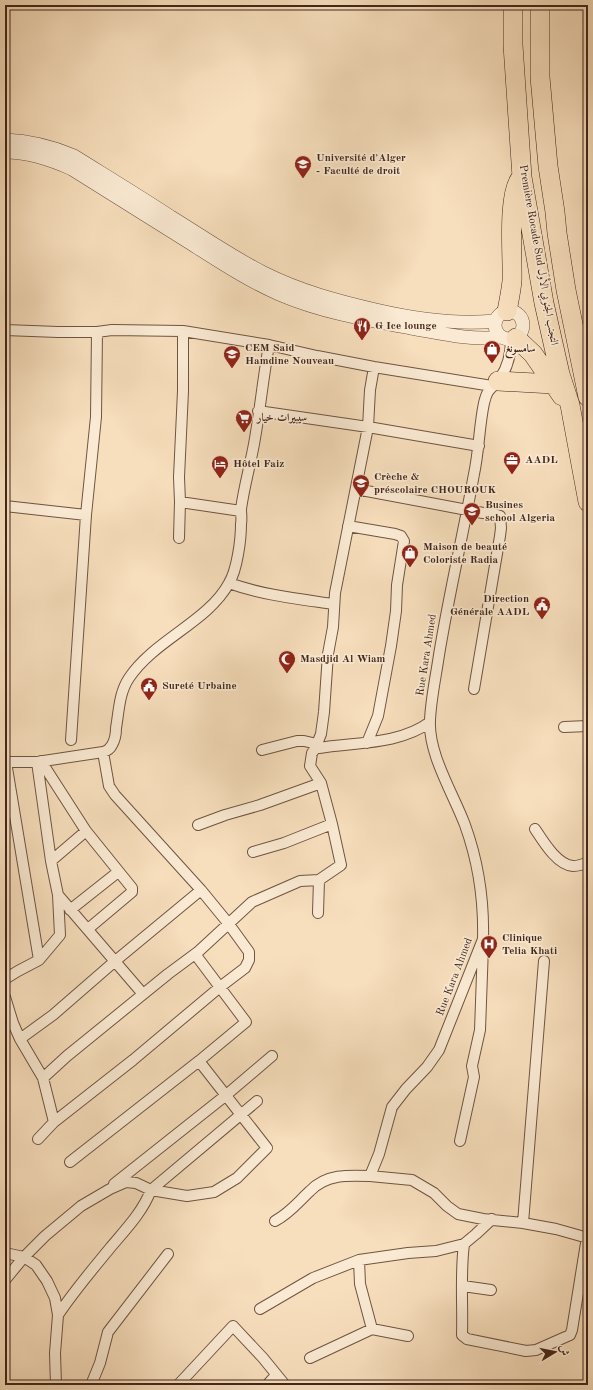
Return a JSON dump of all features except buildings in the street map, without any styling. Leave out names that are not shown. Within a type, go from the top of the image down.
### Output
[{"type":"highway","name":"Première Rocade Sud التجنب الجنوبي الأول","points":[[513,5],[513,45],[522,177],[544,303],[560,374],[570,405],[588,502]]},
{"type":"highway","name":"Première Rocade Sud التجنب الجنوبي الأول","points":[[540,5],[540,77],[548,166],[566,290],[588,397]]},
{"type":"highway","points":[[501,316],[512,281],[512,226],[514,193],[518,181],[522,177]]},
{"type":"highway","points":[[508,338],[533,354],[553,384],[570,405]]},
{"type":"highway","points":[[495,384],[553,384]]},
{"type":"street","points":[[5,140],[40,144],[58,149],[74,156],[230,254],[265,273],[301,289],[339,301],[430,320],[473,322],[516,313],[522,321],[522,330],[508,338],[468,337],[370,321],[299,302],[280,295],[244,277],[72,169],[40,156],[5,152]]},
{"type":"street","points":[[501,316],[495,329],[508,338]]},
{"type":"street","points":[[5,330],[97,332],[112,330],[183,331],[269,345],[374,367],[495,384]]},
{"type":"street","points":[[179,538],[183,331]]},
{"type":"street","points":[[72,740],[86,515],[96,418],[97,332]]},
{"type":"street","name":"Rue Kara Ahmed","points":[[370,1176],[379,1154],[392,1107],[440,1050],[483,939],[484,919],[476,865],[466,827],[436,755],[430,722],[432,700],[445,620],[479,446],[484,403],[488,391],[505,370],[509,357],[508,338]]},
{"type":"street","points":[[39,960],[6,762],[39,762],[103,752],[109,749],[114,740],[124,687],[129,678],[163,642],[189,624],[210,606],[229,583],[241,538],[241,511],[254,444],[269,345]]},
{"type":"street","points":[[43,1078],[67,1056],[143,994],[195,954],[252,902],[300,881],[319,880],[341,865],[321,783],[310,766],[312,753],[321,734],[328,654],[333,627],[333,604],[368,427],[370,390],[374,367]]},
{"type":"street","points":[[258,411],[368,427],[479,446]]},
{"type":"street","points":[[356,489],[499,515],[501,523],[494,573],[474,689]]},
{"type":"street","points":[[180,502],[241,511]]},
{"type":"street","points":[[5,506],[86,515]]},
{"type":"street","points":[[348,526],[395,534],[401,536],[404,541],[397,584],[396,611],[391,646],[378,716],[367,743]]},
{"type":"street","points":[[229,583],[251,590],[333,604]]},
{"type":"street","points":[[262,750],[297,741],[317,744],[319,748],[367,743],[408,734],[421,729],[430,722]]},
{"type":"street","points":[[564,727],[588,726]]},
{"type":"street","points":[[38,1139],[54,1122],[133,1060],[245,968],[250,956],[243,942],[201,890],[115,795],[109,786],[103,752]]},
{"type":"street","points":[[39,762],[86,831],[132,888],[132,892],[88,929]]},
{"type":"street","points":[[5,979],[39,960],[60,935],[58,895],[51,861],[39,762]]},
{"type":"street","points":[[198,825],[321,783]]},
{"type":"street","points":[[253,852],[284,843],[332,824]]},
{"type":"street","points":[[535,829],[548,848],[565,864],[573,866],[588,862]]},
{"type":"street","points":[[51,861],[86,831]]},
{"type":"street","points":[[70,910],[118,872]]},
{"type":"street","points":[[318,913],[319,880]]},
{"type":"street","points":[[20,1039],[53,1015],[201,890]]},
{"type":"street","points":[[58,895],[143,994]]},
{"type":"street","points":[[460,1141],[474,1077],[472,1066],[480,1030],[483,939]]},
{"type":"street","points":[[70,1162],[246,1022],[195,954]]},
{"type":"street","points":[[523,1223],[544,961]]},
{"type":"street","points":[[5,996],[13,1023],[20,1039],[43,1078],[54,1122]]},
{"type":"street","points":[[100,1195],[225,1096],[272,1056]]},
{"type":"street","points":[[5,1280],[24,1257],[45,1236],[81,1206],[110,1189],[126,1182],[136,1183],[151,1190],[187,1196],[214,1192],[237,1178],[267,1148],[198,1061]]},
{"type":"street","points":[[58,1314],[73,1292],[129,1226],[145,1204],[151,1190],[257,1102]]},
{"type":"street","points":[[275,1221],[287,1214],[310,1190],[321,1182],[332,1177],[370,1176],[412,1180],[434,1194],[458,1214],[556,1229],[587,1238],[570,1335],[536,1350],[526,1351],[467,1339],[462,1335],[463,1286],[461,1266],[464,1244]]},
{"type":"street","points":[[260,1309],[313,1278],[359,1260],[408,1253],[436,1251],[464,1244],[492,1219]]},
{"type":"street","points":[[5,1253],[24,1257],[36,1264],[56,1298],[58,1314],[55,1353],[56,1385]]},
{"type":"street","points":[[90,1385],[100,1364],[108,1332],[168,1254]]},
{"type":"street","points":[[359,1260],[360,1284],[372,1329]]},
{"type":"street","points":[[463,1286],[491,1290]]},
{"type":"street","points":[[178,1385],[234,1326],[285,1385]]},
{"type":"street","points":[[310,1358],[372,1329],[408,1336]]},
{"type":"street","points":[[267,1385],[276,1375]]},
{"type":"place","name":"Université d'Alger - Faculté de droit","points":[[303,179]]},
{"type":"place","name":"G Ice lounge","points":[[362,341]]},
{"type":"place","name":"سامسونغ","points":[[492,364]]},
{"type":"place","name":"CEM Said Hamdine Nouveau","points":[[232,369]]},
{"type":"place","name":"سيبيرات خيار","points":[[244,433]]},
{"type":"place","name":"AADL","points":[[512,475]]},
{"type":"place","name":"Hôtel Faiz","points":[[220,479]]},
{"type":"place","name":"Crèche & préscolaire CHOUROUK","points":[[361,498]]},
{"type":"place","name":"Busines school Algeria","points":[[472,526]]},
{"type":"place","name":"Maison de beauté Coloriste Radia","points":[[410,568]]},
{"type":"place","name":"Direction Générale AADL","points":[[542,620]]},
{"type":"place","name":"Masdjid Al Wiam","points":[[287,674]]},
{"type":"place","name":"Sureté Urbaine","points":[[149,701]]},
{"type":"place","name":"Clinique Telia Khati","points":[[489,959]]}]
